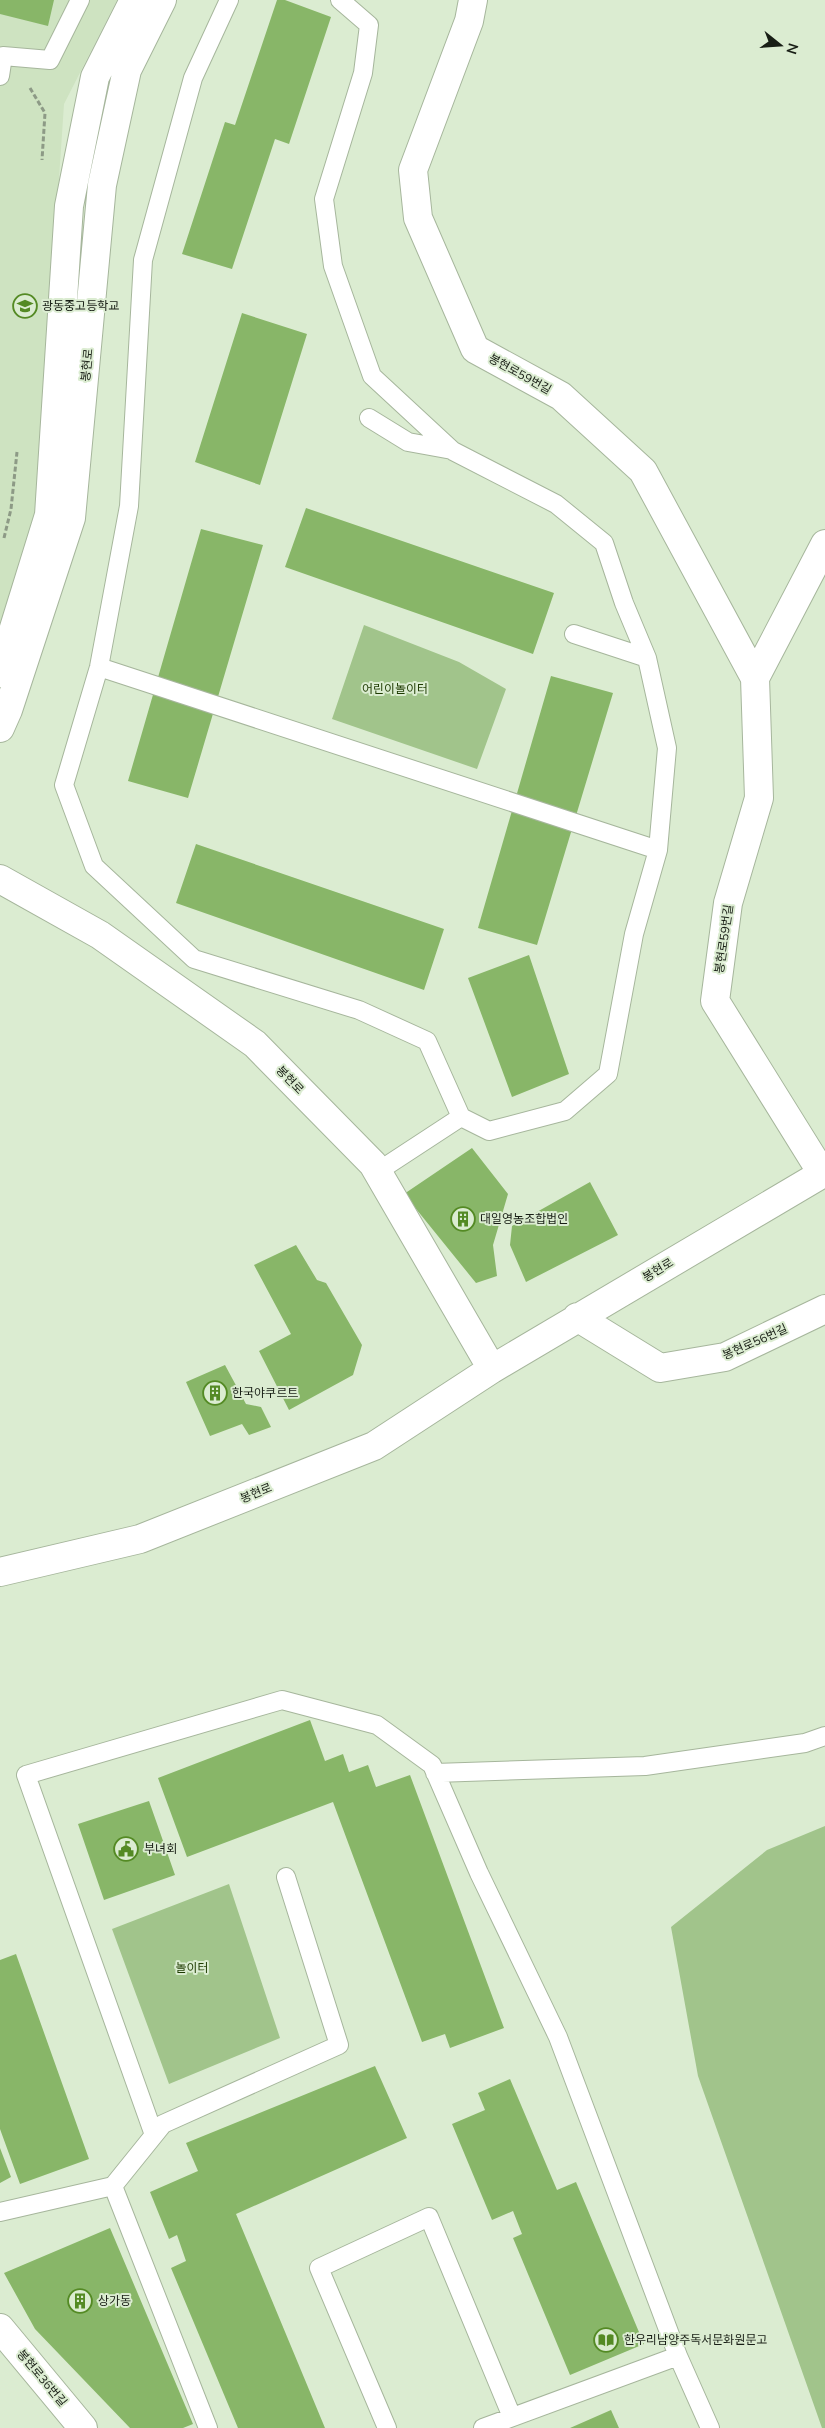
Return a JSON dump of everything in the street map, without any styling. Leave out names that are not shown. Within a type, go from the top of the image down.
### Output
[{"type":"street","points":[[0,673],[49,515],[69,206],[95,77],[134,0]]},
{"type":"street","name":"봉현로","points":[[0,728],[8,710],[71,518],[102,185],[127,70],[162,0]]},
{"type":"street","name":"봉현로59번길","points":[[474,0],[469,21],[412,170],[418,218],[475,349],[561,396],[643,471],[755,678],[759,798],[728,903],[715,1001],[824,1173]]},
{"type":"street","name":"봉현로59번길","points":[[755,678],[825,544]]},
{"type":"street","name":"봉현로","points":[[0,879],[100,935],[256,1044],[373,1164],[492,1369]]},
{"type":"street","name":"봉현로","points":[[0,1572],[140,1539],[374,1446],[492,1369],[577,1317],[824,1173]]},
{"type":"street","name":"봉현로56번길","points":[[577,1317],[660,1368],[725,1357],[825,1309]]},
{"type":"street","name":"봉현로36번길","points":[[0,2328],[83,2428]]},
{"type":"lane","points":[[0,76],[1,55],[50,60],[80,0]]},
{"type":"lane","points":[[229,0],[193,78],[143,260],[129,506],[99,667],[64,785],[94,866],[194,959],[359,1010],[427,1041],[461,1117],[488,1131],[564,1111],[608,1074],[634,934],[658,850],[667,748],[647,658],[624,603],[604,543],[556,504],[453,451],[372,376],[333,266],[324,198],[363,73],[369,25],[340,0]]},
{"type":"lane","points":[[369,418],[408,442],[453,451]]},
{"type":"lane","points":[[574,634],[647,658]]},
{"type":"lane","points":[[99,667],[658,850]]},
{"type":"lane","points":[[377,1172],[461,1117]]},
{"type":"lane","points":[[154,2135],[26,1775],[282,1700],[377,1725],[432,1765],[479,1873],[558,2037],[678,2356],[710,2428]]},
{"type":"lane","points":[[435,1773],[645,1766],[805,1744],[825,1736]]},
{"type":"lane","points":[[0,2212],[113,2186],[163,2124],[339,2045],[286,1877]]},
{"type":"lane","points":[[113,2186],[208,2428]]},
{"type":"lane","points":[[387,2428],[320,2268],[429,2217],[512,2417]]},
{"type":"lane","points":[[483,2428],[678,2356]]},
{"type":"shaded area","name":"광동중고등학교","points":[[0,0],[117,0],[64,104],[37,508],[0,637]]},
{"type":"green space","name":"어린이놀이터","points":[[364,625],[459,662],[506,689],[477,769],[332,719]]},
{"type":"green space","points":[[825,1826],[825,2428],[822,2428],[698,2076],[671,1927],[767,1850]]},
{"type":"green space","name":"놀이터","points":[[229,1884],[280,2038],[169,2084],[112,1929]]},
{"type":"building","points":[[0,0],[54,0],[48,26],[0,14]]},
{"type":"building","points":[[277,0],[285,0],[331,17],[289,144],[275,139],[232,269],[182,254],[225,122],[235,125]]},
{"type":"building","points":[[242,313],[307,334],[260,485],[195,462]]},
{"type":"building","points":[[306,508],[554,593],[533,654],[285,567]]},
{"type":"building","points":[[201,529],[263,545],[188,798],[128,781]]},
{"type":"building","points":[[551,676],[613,693],[537,945],[478,928]]},
{"type":"building","points":[[196,844],[444,929],[424,990],[176,903]]},
{"type":"building","points":[[529,955],[569,1074],[512,1097],[468,978]]},
{"type":"building","name":"대일영농조합법인","points":[[472,1148],[508,1194],[493,1245],[497,1276],[476,1283],[404,1194]]},
{"type":"building","points":[[590,1182],[618,1235],[526,1282],[510,1245],[512,1226]]},
{"type":"building","points":[[296,1245],[317,1280],[326,1283],[362,1345],[353,1375],[289,1410],[259,1351],[291,1334],[254,1265]]},
{"type":"building","name":"한국야쿠르트","points":[[225,1365],[246,1404],[261,1407],[271,1427],[249,1435],[242,1424],[210,1436],[186,1382]]},
{"type":"building","points":[[310,1720],[325,1761],[343,1754],[349,1772],[368,1765],[376,1787],[410,1775],[504,2028],[450,2048],[445,2034],[422,2042],[333,1802],[187,1857],[158,1778]]},
{"type":"building","name":"부녀회","points":[[149,1801],[175,1875],[104,1900],[78,1824]]},
{"type":"building","points":[[16,1954],[89,2159],[20,2184],[0,2129],[0,1960]]},
{"type":"building","points":[[375,2066],[407,2138],[236,2214],[325,2428],[238,2428],[171,2268],[186,2261],[177,2235],[169,2239],[150,2192],[198,2171],[186,2143]]},
{"type":"building","points":[[510,2079],[557,2190],[576,2182],[644,2344],[570,2375],[513,2238],[522,2234],[513,2211],[492,2220],[452,2124],[485,2110],[478,2093]]},
{"type":"building","points":[[0,2148],[11,2177],[0,2183]]},
{"type":"building","name":"상가동","points":[[110,2228],[193,2424],[183,2428],[130,2428],[35,2329],[4,2273]]},
{"type":"building","points":[[611,2410],[619,2428],[570,2428]]},
{"type":"place","name":"광동중고등학교","points":[[25,306]]},
{"type":"place","name":"대일영농조합법인","points":[[463,1219]]},
{"type":"place","name":"한국야쿠르트","points":[[215,1393]]},
{"type":"place","name":"부녀회","points":[[126,1849]]},
{"type":"place","name":"상가동","points":[[80,2301]]},
{"type":"place","name":"한우리남양주독서문화원문고","points":[[606,2340]]}]
